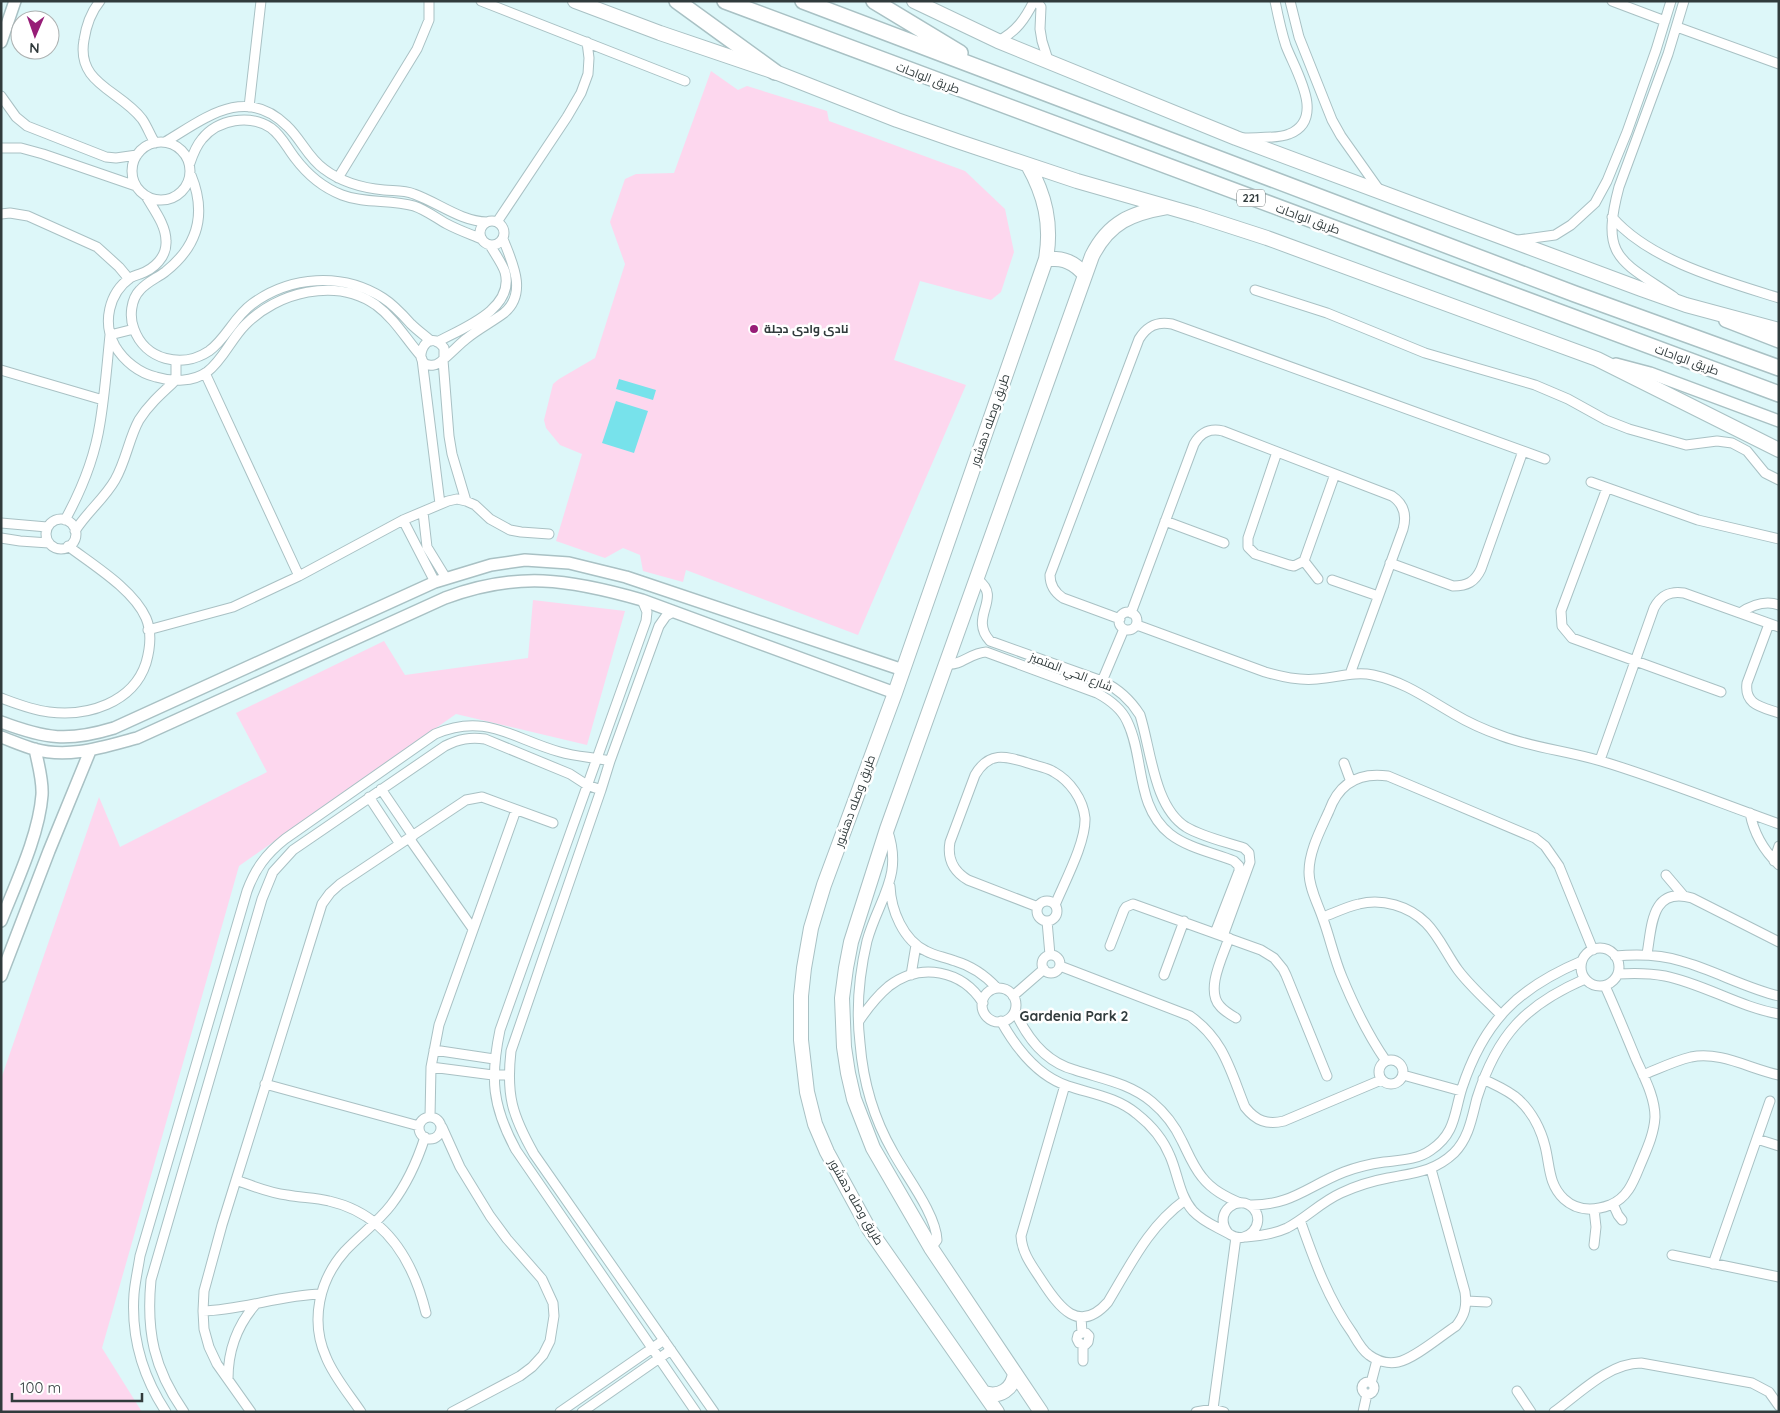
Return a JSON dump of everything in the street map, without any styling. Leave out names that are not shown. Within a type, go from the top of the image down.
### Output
[{"type":"highway","points":[[677,1],[775,72]]},
{"type":"highway","name":"طريق الواحات","points":[[725,1],[1779,394]]},
{"type":"highway","name":"طريق الواحات","points":[[803,1],[1575,294],[1779,368]]},
{"type":"highway","points":[[874,1],[991,72]]},
{"type":"main road","points":[[576,1],[660,33],[775,72],[897,120],[1028,165],[1267,238],[1597,359],[1779,450]]},
{"type":"main road","points":[[914,1],[1049,63],[1236,138],[1686,304],[1779,330]]},
{"type":"main road","name":"طريق وصله دهشور","points":[[997,1412],[869,1229],[827,1152],[815,1124],[807,1092],[801,1040],[801,996],[811,928],[824,885],[895,693],[1046,259],[1048,215],[1041,190],[1028,165]]},
{"type":"main road","points":[[1041,1412],[931,1248],[873,1148],[854,1099],[844,1047],[842,998],[849,950],[887,829],[978,580],[1085,275],[1099,242],[1112,228],[1130,216],[1167,207]]},
{"type":"main road","points":[[1046,259],[1057,258],[1067,260],[1085,275]]},
{"type":"main road","points":[[984,1393],[995,1395],[1005,1391],[1012,1383],[1014,1373]]},
{"type":"street","points":[[1,42],[15,1]]},
{"type":"street","points":[[100,1],[85,32],[82,56],[85,66],[97,81],[128,105],[142,119],[155,143]]},
{"type":"street","points":[[248,107],[260,1]]},
{"type":"street","points":[[338,178],[417,49],[429,20],[429,1]]},
{"type":"street","points":[[482,1],[685,81]]},
{"type":"street","points":[[998,41],[1019,26],[1034,1],[1041,7],[1040,29],[1049,63]]},
{"type":"street","points":[[1236,138],[1288,135],[1299,127],[1306,115],[1308,106],[1307,96],[1286,44],[1275,1]]},
{"type":"street","points":[[1290,1],[1300,37],[1332,120],[1341,136],[1380,191]]},
{"type":"street","points":[[1612,1],[1664,21]]},
{"type":"street","points":[[1514,241],[1555,235],[1571,225],[1595,203],[1607,181],[1634,111],[1671,1]]},
{"type":"street","points":[[1684,1],[1668,54],[1619,187],[1612,217],[1612,239],[1617,252],[1625,263],[1686,304],[1779,342]]},
{"type":"street","points":[[1677,27],[1779,64]]},
{"type":"street","points":[[440,504],[421,350],[424,344],[434,341],[490,312],[503,298],[506,289],[505,271],[486,242],[481,230],[492,222],[567,117],[581,93],[588,74],[587,42]]},
{"type":"street","points":[[1656,50],[1668,54]]},
{"type":"street","points":[[1,96],[16,117],[28,126],[106,156],[116,158],[137,155]]},
{"type":"street","points":[[110,334],[122,356],[140,371],[163,380],[192,379],[205,373],[216,364],[245,325],[269,306],[295,295],[338,290],[357,295],[375,304],[390,317],[429,365],[439,364],[477,330],[506,312],[513,302],[517,287],[516,278],[503,239],[504,231],[500,224],[463,218],[427,199],[404,191],[365,187],[338,178],[324,170],[312,158],[288,127],[270,114],[248,107],[217,112],[165,142],[145,147],[137,155],[133,164],[132,173],[136,186]]},
{"type":"street","points":[[1634,111],[1644,115]]},
{"type":"street","points":[[190,163],[197,146],[211,130],[228,122],[252,121],[271,128],[302,166],[317,180],[334,191],[354,198],[397,202],[421,208],[458,230],[486,242],[498,244],[503,239]]},
{"type":"street","points":[[279,136],[288,127]]},
{"type":"street","points":[[165,142],[183,151],[190,163],[191,175],[197,190],[200,207],[198,221],[188,247],[172,266],[139,291],[132,309],[134,329],[138,339],[155,355],[165,359],[176,361],[194,359],[209,351],[222,339],[245,310],[273,291],[297,283],[322,280],[348,283],[360,287],[393,305],[444,348],[449,436],[452,454],[466,501]]},
{"type":"street","points":[[1,148],[21,148],[43,154],[136,186],[146,196],[166,232],[167,243],[164,254],[158,263],[150,270],[129,279],[119,288],[109,310],[110,334],[100,424],[84,480],[76,500],[64,520]]},
{"type":"street","points":[[146,196],[159,200],[171,199],[182,192],[191,175]]},
{"type":"street","points":[[421,208],[427,199]]},
{"type":"street","points":[[1,214],[10,213],[28,216],[97,247],[129,279]]},
{"type":"street","points":[[1612,217],[1631,235],[1683,264],[1729,283],[1779,298]]},
{"type":"street","points":[[1255,290],[1327,313],[1425,353],[1535,385],[1568,399],[1606,420],[1629,429],[1686,445],[1717,441],[1732,443],[1747,451],[1765,473],[1779,480]]},
{"type":"street","points":[[263,297],[264,303],[269,306]]},
{"type":"street","points":[[1120,619],[1058,595],[1052,586],[1050,575],[1139,339],[1143,332],[1156,323],[1172,324],[1545,459]]},
{"type":"street","points":[[110,334],[134,329]]},
{"type":"street","points":[[1597,359],[1650,373],[1779,421]]},
{"type":"street","points":[[75,531],[84,517],[103,497],[115,480],[138,421],[155,399],[176,380],[176,361]]},
{"type":"street","points":[[1,370],[103,400]]},
{"type":"street","points":[[205,373],[299,576]]},
{"type":"street","points":[[1132,613],[1192,447],[1197,438],[1203,433],[1209,430],[1223,431],[1392,496],[1403,506],[1405,521],[1350,674]]},
{"type":"street","points":[[1390,563],[1453,586],[1462,586],[1470,583],[1477,577],[1481,569],[1522,451]]},
{"type":"street","points":[[1277,452],[1247,542],[1251,551],[1255,554],[1294,566],[1304,561],[1336,474]]},
{"type":"street","points":[[1592,482],[1698,520],[1779,539]]},
{"type":"street","points":[[1607,488],[1561,611],[1561,619],[1566,633],[1572,638],[1721,692]]},
{"type":"street","points":[[148,630],[233,607],[299,576],[403,520],[448,500],[466,501],[474,505],[490,519],[510,530],[549,534]]},
{"type":"street","points":[[423,512],[427,547],[456,594]]},
{"type":"street","points":[[1,538],[49,543],[60,548],[68,546],[75,537],[75,531],[70,522],[56,520],[48,528],[46,535],[49,543]]},
{"type":"street","points":[[403,520],[444,598]]},
{"type":"street","points":[[1166,521],[1224,543]]},
{"type":"street","points":[[1,522],[48,528]]},
{"type":"street","points":[[1,698],[32,709],[50,712],[68,713],[104,706],[121,697],[134,684],[144,669],[150,650],[146,620],[133,599],[117,583],[68,546]]},
{"type":"street","points":[[1,722],[31,733],[47,736],[82,736],[114,728],[435,582],[491,565],[514,561],[569,563],[626,576],[903,670]]},
{"type":"street","points":[[1304,561],[1318,579]]},
{"type":"street","points":[[947,664],[956,664],[975,654],[986,652],[990,641],[986,637],[982,626],[988,594],[986,588],[978,580]]},
{"type":"street","points":[[1332,580],[1378,596]]},
{"type":"street","points":[[1,738],[35,750],[65,753],[90,751],[137,738],[444,598],[499,582],[541,581],[577,584],[603,589],[642,600],[895,693]]},
{"type":"street","points":[[1600,760],[1658,602],[1669,593],[1684,593],[1779,627]]},
{"type":"street","points":[[642,600],[647,612],[646,621],[500,1030],[493,1075],[500,1116],[516,1150],[696,1412]]},
{"type":"street","points":[[1740,613],[1756,604],[1779,605]]},
{"type":"street","points":[[673,612],[666,616],[659,626],[610,762],[602,790],[511,1050],[508,1075],[513,1111],[534,1154],[714,1412]]},
{"type":"street","points":[[1120,619],[1125,614],[1132,613]]},
{"type":"street","points":[[1132,613],[1136,617],[1137,625]]},
{"type":"street","points":[[1120,619],[1124,629],[1131,630],[1137,625]]},
{"type":"street","points":[[1769,624],[1746,690],[1752,702],[1779,714]]},
{"type":"street","points":[[1137,625],[1282,677],[1316,679],[1350,674],[1372,675],[1414,689],[1454,715],[1503,737],[1600,760],[1779,824]]},
{"type":"street","points":[[1097,693],[1124,629]]},
{"type":"street","points":[[783,652],[791,631]]},
{"type":"street","name":"شارع الحي المتميز","points":[[990,641],[1102,681],[1124,694],[1140,716],[1164,802],[1178,820],[1198,832],[1244,848],[1249,853],[1250,862],[1230,903]]},
{"type":"street","name":"شارع الحي المتميز","points":[[986,652],[1097,693],[1110,700],[1127,721],[1149,805],[1162,826],[1181,841],[1238,864],[1239,871],[1222,936],[1214,989],[1215,998],[1220,1006],[1236,1018]]},
{"type":"street","points":[[218,680],[226,699]]},
{"type":"street","points":[[166,1412],[144,1370],[137,1344],[134,1295],[140,1256],[247,892],[261,862],[285,839],[435,734],[448,728],[476,724],[491,727],[558,752],[610,762]]},
{"type":"street","points":[[184,1412],[170,1392],[160,1371],[153,1349],[149,1327],[148,1304],[151,1280],[262,899],[273,872],[292,850],[445,746],[457,740],[471,738],[485,740],[550,765],[570,774],[587,785],[602,790]]},
{"type":"street","points":[[1136,753],[1149,749]]},
{"type":"street","points":[[1,921],[28,853],[40,814],[42,781],[35,750]]},
{"type":"street","points":[[1,976],[90,751]]},
{"type":"street","points":[[1038,907],[968,880],[960,875],[950,860],[950,842],[975,775],[979,768],[993,758],[1010,757],[1052,770],[1070,784],[1082,804],[1085,828],[1082,840],[1055,905],[1057,910],[1056,916],[1052,920],[1047,921],[1038,915],[1038,907],[1042,903],[1048,901],[1055,905]]},
{"type":"street","points":[[1344,762],[1351,782]]},
{"type":"street","points":[[1386,1060],[1370,1036],[1341,976],[1310,882],[1310,864],[1332,803],[1337,793],[1351,782],[1366,776],[1388,776],[1535,838],[1553,855],[1559,866],[1593,950]]},
{"type":"street","points":[[381,789],[473,929]]},
{"type":"street","points":[[369,797],[400,844]]},
{"type":"street","points":[[251,1412],[217,1364],[209,1347],[204,1330],[204,1291],[208,1272],[265,1084],[322,904],[340,884],[471,798],[482,797],[553,823]]},
{"type":"street","points":[[430,1116],[431,1067],[443,1013],[516,810]]},
{"type":"street","points":[[1750,813],[1761,844],[1776,863]]},
{"type":"street","points":[[887,829],[892,842],[894,856],[889,884],[873,921],[866,948],[860,981],[858,1022],[863,1067],[874,1110],[892,1151],[934,1223],[937,1240],[931,1248]]},
{"type":"street","points":[[1776,863],[1779,846]]},
{"type":"street","points":[[1666,875],[1683,895]]},
{"type":"street","points":[[889,884],[895,912],[903,930],[916,945],[935,955],[968,966],[989,979],[997,988],[1006,990],[1013,996],[1016,1000],[1015,1010],[1010,1018],[1001,1021],[989,1018],[984,1011],[983,1003],[987,993],[997,988]]},
{"type":"street","points":[[1647,954],[1653,916],[1657,906],[1673,896],[1683,895],[1779,942]]},
{"type":"street","points":[[1323,917],[1359,904],[1377,902],[1395,905],[1412,912],[1426,923],[1452,962],[1470,984],[1500,1014]]},
{"type":"street","points":[[1110,946],[1124,910],[1129,905],[1136,904],[1268,954],[1279,963],[1286,975],[1327,1076]]},
{"type":"street","points":[[1047,921],[1050,955]]},
{"type":"street","points":[[1164,975],[1184,921]]},
{"type":"street","points":[[911,975],[916,945]]},
{"type":"street","points":[[1015,1010],[1031,1041],[1057,1063],[1073,1070],[1110,1079],[1125,1085],[1152,1102],[1173,1125],[1194,1166],[1214,1189],[1240,1203],[1249,1205],[1278,1203],[1292,1199],[1320,1183],[1353,1169],[1369,1164],[1402,1161],[1418,1157],[1430,1151],[1450,1131],[1455,1119],[1461,1091],[1477,1050],[1500,1014],[1518,997],[1538,983],[1582,961],[1588,952],[1598,948],[1608,950],[1615,956],[1620,967],[1618,974],[1611,983],[1605,986],[1594,985],[1585,979],[1582,961]]},
{"type":"street","points":[[1615,956],[1647,954],[1682,961],[1749,988],[1779,996]]},
{"type":"street","points":[[1055,956],[1060,966],[1054,972],[1049,972],[1044,969],[1042,962],[1045,957],[1055,956]]},
{"type":"street","points":[[1060,966],[1190,1016],[1214,1038],[1224,1054],[1245,1107],[1258,1120],[1266,1123],[1284,1121],[1381,1080]]},
{"type":"street","points":[[1013,996],[1044,969]]},
{"type":"street","points":[[858,1022],[881,993],[895,982],[911,975],[934,972],[958,978],[972,989],[983,1003]]},
{"type":"street","points":[[1618,974],[1634,973],[1665,976],[1759,1010],[1779,1014]]},
{"type":"street","points":[[1001,1021],[1021,1052],[1049,1076],[1066,1085],[1104,1096],[1136,1113],[1161,1140],[1170,1156],[1185,1200],[1193,1212],[1203,1221],[1232,1235],[1246,1237],[1274,1233],[1300,1220],[1326,1201],[1357,1186],[1373,1181],[1419,1173],[1444,1162],[1455,1152],[1464,1139],[1483,1079],[1495,1054],[1513,1026],[1546,998],[1565,987],[1585,979]]},
{"type":"street","points":[[1483,1079],[1518,1099],[1530,1113],[1539,1129],[1545,1146],[1550,1177],[1564,1199],[1575,1206],[1594,1209],[1613,1204],[1624,1196],[1632,1186],[1654,1126],[1653,1103],[1605,986]]},
{"type":"street","points":[[434,1050],[494,1059]]},
{"type":"street","points":[[1643,1075],[1682,1060],[1700,1056],[1720,1057],[1779,1074]]},
{"type":"street","points":[[1386,1060],[1395,1060],[1402,1066],[1403,1075],[1396,1084],[1388,1084],[1381,1080],[1378,1071],[1386,1060]]},
{"type":"street","points":[[431,1067],[493,1075],[508,1075]]},
{"type":"street","points":[[1403,1075],[1461,1091]]},
{"type":"street","points":[[265,1084],[420,1126]]},
{"type":"street","points":[[1066,1085],[1022,1228],[1021,1244],[1027,1258],[1062,1309],[1081,1317],[1092,1315],[1101,1310],[1108,1302],[1148,1236],[1165,1216],[1185,1200]]},
{"type":"street","points":[[1713,1264],[1770,1101]]},
{"type":"street","points":[[442,1127],[436,1137],[429,1138],[421,1133],[420,1126],[423,1119],[430,1116],[436,1118],[442,1127],[460,1167],[490,1216],[518,1253],[542,1279],[551,1298],[554,1316],[550,1341],[543,1355],[532,1367],[520,1376],[452,1412]]},
{"type":"street","points":[[361,1412],[330,1367],[322,1347],[318,1326],[321,1294],[327,1277],[337,1261],[346,1250],[376,1223],[404,1187],[419,1157],[426,1137]]},
{"type":"street","points":[[1757,1139],[1779,1146]]},
{"type":"street","points":[[1300,1220],[1315,1264],[1335,1306],[1360,1345],[1367,1354],[1377,1360],[1387,1363],[1398,1362],[1408,1358],[1456,1326],[1462,1319],[1465,1310],[1466,1301],[1431,1169]]},
{"type":"street","points":[[236,1180],[273,1193],[336,1202],[347,1206],[376,1223],[394,1242],[409,1263],[420,1287],[426,1312]]},
{"type":"street","points":[[1212,1409],[1232,1235],[1223,1224],[1224,1214],[1230,1206],[1240,1203]]},
{"type":"street","points":[[1613,1204],[1618,1216],[1622,1220]]},
{"type":"street","points":[[1246,1237],[1254,1231],[1258,1222],[1256,1212],[1249,1205]]},
{"type":"street","points":[[1594,1209],[1596,1227],[1594,1245]]},
{"type":"street","points":[[1672,1255],[1779,1277]]},
{"type":"street","points":[[203,1311],[229,1310],[283,1297],[321,1294]]},
{"type":"street","points":[[1466,1301],[1487,1302]]},
{"type":"street","points":[[228,1380],[229,1356],[234,1340],[241,1324],[255,1305]]},
{"type":"street","points":[[1081,1317],[1082,1332],[1078,1335],[1077,1339],[1083,1345],[1084,1361]]},
{"type":"street","points":[[560,1412],[664,1340]]},
{"type":"street","points":[[582,1412],[671,1350]]},
{"type":"street","points":[[1363,1412],[1366,1394],[1372,1393],[1374,1390],[1371,1383],[1377,1360]]},
{"type":"street","points":[[1554,1412],[1609,1371],[1625,1364],[1633,1363],[1752,1383],[1769,1392],[1779,1406]]},
{"type":"street","points":[[1517,1391],[1532,1412]]},
{"type":"street","points":[[1196,1412],[1212,1409],[1224,1412]]},
{"type":"shaded area","name":"نادى وادى دجلة","points":[[711,71],[738,90],[747,86],[827,111],[829,121],[965,171],[1005,209],[1014,252],[1001,292],[991,300],[920,281],[894,360],[966,385],[858,635],[686,570],[683,582],[643,571],[640,555],[623,548],[605,558],[556,541],[582,454],[560,445],[546,428],[544,420],[553,384],[595,358],[625,264],[610,222],[625,179],[636,174],[674,173]]},
{"type":"shaded area","points":[[533,600],[625,611],[587,745],[456,714],[239,866],[102,1348],[142,1412],[1,1412],[1,1079],[99,797],[120,847],[267,772],[236,713],[384,641],[405,675],[528,658]]},
{"type":"water","points":[[619,379],[656,390],[653,400],[616,389]]},
{"type":"water","points":[[616,401],[648,411],[634,453],[602,443]]},
{"type":"place","name":"نادى وادى دجلة","points":[[754,329]]},
{"type":"district","name":"Gardenia Park 2","points":[[1074,1016]]}]
